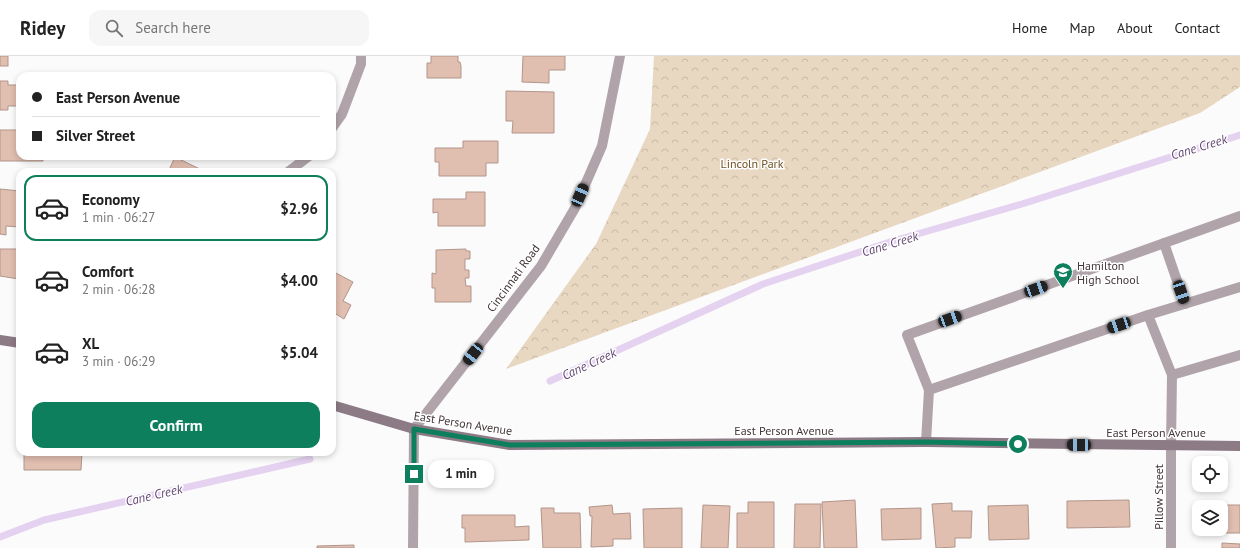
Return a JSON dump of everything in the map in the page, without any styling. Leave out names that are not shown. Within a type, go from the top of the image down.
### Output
[{"type":"main road","points":[[0,340],[16,342]]},
{"type":"main road","name":"East Person Avenue","points":[[336,406],[414,429],[510,445],[926,442],[1240,446]]},
{"type":"street","points":[[336,122],[342,114],[361,64],[361,56]]},
{"type":"street","name":"Cincinnati Road","points":[[414,429],[541,266],[574,208],[602,146],[620,56]]},
{"type":"street","points":[[293,168],[304,160]]},
{"type":"street","points":[[926,442],[930,390],[907,334],[1240,216]]},
{"type":"street","points":[[1164,243],[1185,304]]},
{"type":"street","points":[[930,390],[1148,316],[1240,287]]},
{"type":"street","points":[[1148,316],[1172,375],[1240,355]]},
{"type":"street","name":"Pillow Street","points":[[1171,548],[1172,375]]},
{"type":"street","points":[[414,429],[414,548]]},
{"type":"green space","name":"Lincoln Park","points":[[654,56],[1240,56],[1240,87],[1200,113],[506,369],[596,244],[650,129]]},
{"type":"building","points":[[0,56],[8,56],[8,66],[0,66]]},
{"type":"building","points":[[431,56],[458,56],[458,62],[460,62],[461,66],[461,78],[427,78],[427,63],[431,63]]},
{"type":"building","points":[[523,56],[565,56],[565,70],[549,70],[549,83],[522,82]]},
{"type":"building","points":[[0,81],[8,81],[8,85],[16,85],[16,106],[8,106],[8,110],[0,110]]},
{"type":"building","points":[[506,91],[554,92],[554,133],[512,133],[513,121],[506,121]]},
{"type":"building","points":[[0,130],[16,130],[16,160],[43,160],[43,161],[0,161]]},
{"type":"building","points":[[463,141],[498,141],[498,163],[486,163],[486,176],[439,176],[439,162],[435,162],[435,148],[463,148]]},
{"type":"building","points":[[174,160],[181,160],[198,168],[170,168]]},
{"type":"building","points":[[0,189],[16,191],[16,227],[6,226],[6,235],[0,234]]},
{"type":"building","points":[[466,192],[485,192],[485,226],[438,226],[438,212],[433,213],[433,199],[466,199]]},
{"type":"building","points":[[0,249],[16,249],[16,279],[0,276]]},
{"type":"building","points":[[466,249],[466,251],[470,251],[470,259],[465,259],[465,270],[469,270],[469,278],[465,278],[466,286],[471,286],[471,302],[435,302],[435,288],[432,288],[432,273],[436,274],[436,250]]},
{"type":"building","points":[[336,273],[353,282],[343,301],[351,305],[344,319],[336,314]]},
{"type":"building","points":[[24,456],[82,456],[81,470],[24,470]]},
{"type":"building","points":[[855,500],[857,548],[824,548],[822,502]]},
{"type":"building","points":[[1129,500],[1130,527],[1067,528],[1067,501]]},
{"type":"building","points":[[748,502],[774,502],[774,548],[737,548],[737,513],[748,513]]},
{"type":"building","points":[[952,503],[952,511],[972,511],[971,538],[955,538],[955,547],[936,548],[932,504]]},
{"type":"building","points":[[795,504],[821,504],[820,548],[794,548]]},
{"type":"building","points":[[612,505],[613,514],[630,513],[631,539],[613,539],[613,546],[591,547],[592,516],[590,516],[589,507]]},
{"type":"building","points":[[703,505],[730,506],[728,548],[701,548]]},
{"type":"building","points":[[1028,505],[1029,539],[989,540],[988,506]]},
{"type":"building","points":[[1228,505],[1240,505],[1240,533],[1228,533]]},
{"type":"building","points":[[541,508],[554,508],[554,513],[580,513],[581,548],[543,548]]},
{"type":"building","points":[[682,508],[682,548],[644,548],[643,509]]},
{"type":"building","points":[[921,508],[921,539],[882,540],[881,509]]},
{"type":"building","points":[[462,515],[515,515],[515,527],[529,526],[529,540],[465,542],[465,528],[462,528]]},
{"type":"building","points":[[1222,543],[1240,544],[1240,548],[1222,548]]},
{"type":"building","points":[[354,545],[354,548],[317,548],[317,546]]},
{"type":"waterway","name":"Cane Creek","points":[[550,381],[763,284],[893,241],[1022,204],[1240,135]]},
{"type":"waterway","name":"Cane Creek","points":[[0,537],[44,520],[310,459]]},
{"type":"place","name":"Hamilton High School","points":[[1063,289]]},
{"type":"route","points":[[414,474],[414,429],[510,445],[926,442],[1018,444]]}]
